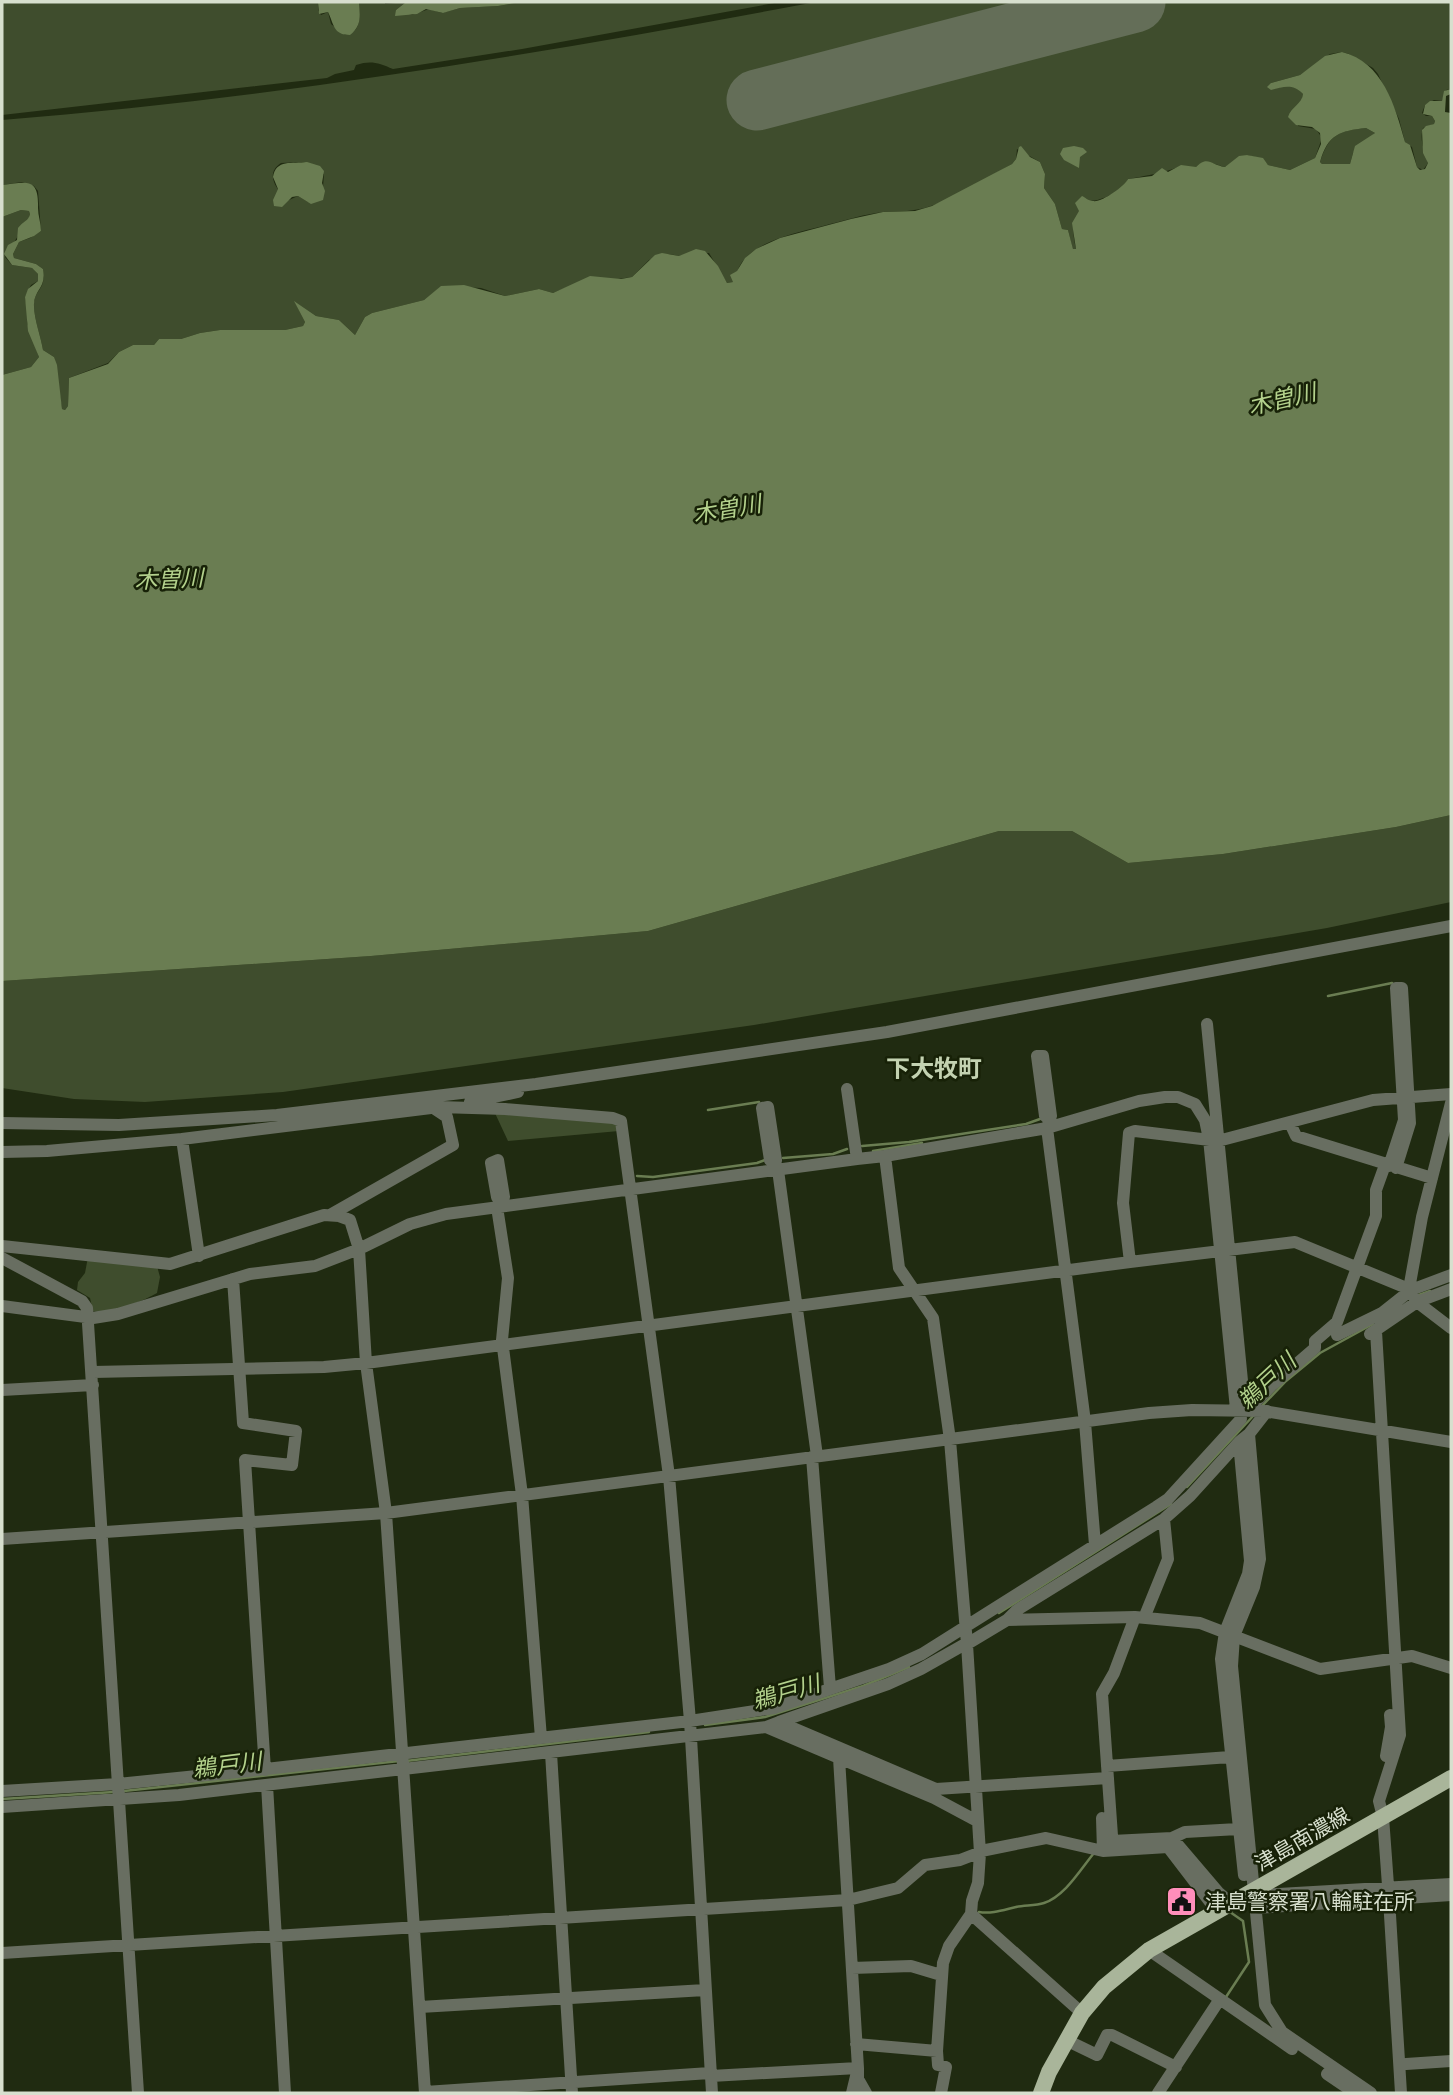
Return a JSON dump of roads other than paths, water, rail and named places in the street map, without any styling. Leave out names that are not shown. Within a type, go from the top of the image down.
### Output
[{"type":"main road","name":"津島南濃線","points":[[1046,2092],[1066,2040],[1082,2014],[1104,1987],[1149,1950],[1451,1778]]},
{"type":"street","points":[[2,1123],[119,1125],[277,1115],[536,1084],[887,1032],[1451,926]]},
{"type":"street","points":[[1334,1331],[1384,1212],[1383,1192],[1390,1166],[1410,1123],[1406,1097],[1396,988],[1402,988],[1406,1097]]},
{"type":"street","points":[[1207,1024],[1214,1140],[1225,1250],[1251,1410],[1244,1438],[1260,1559],[1254,1587],[1229,1634],[1221,1659],[1238,1829],[1255,1908],[1264,1995],[1269,2015],[1288,2036],[1371,2093]]},
{"type":"street","points":[[2,1152],[47,1151],[182,1139],[435,1107],[516,1093],[536,1084]]},
{"type":"street","points":[[847,1089],[857,1159]]},
{"type":"street","points":[[1130,1262],[1122,1203],[1129,1133],[1135,1131],[1214,1140],[1373,1100],[1451,1094]]},
{"type":"street","points":[[2,1306],[88,1318],[118,1314],[267,1270],[315,1266],[359,1250],[424,1219],[501,1204],[631,1190],[774,1168],[885,1156],[1049,1125],[1139,1101],[1178,1097],[1195,1104],[1201,1110],[1214,1140]]},
{"type":"street","points":[[1413,1295],[1422,1217],[1432,1178],[1447,1140],[1451,1103]]},
{"type":"street","points":[[435,1107],[505,1109],[613,1118],[621,1122],[623,1129],[669,1476],[690,1728],[712,2093]]},
{"type":"street","points":[[2,1246],[170,1265],[281,1228],[330,1215],[453,1145],[447,1117],[435,1107]]},
{"type":"street","points":[[1290,1123],[1296,1136],[1432,1178]]},
{"type":"street","points":[[1049,1125],[1088,1421],[1099,1543]]},
{"type":"street","points":[[182,1139],[200,1256]]},
{"type":"street","points":[[885,1156],[900,1268],[933,1318],[950,1440],[980,1853],[971,1914],[949,1946],[941,1975],[937,2051],[938,2065],[946,2067],[941,2093]]},
{"type":"street","points":[[774,1168],[812,1457],[830,1688]]},
{"type":"street","points":[[501,1204],[508,1278],[506,1343],[525,1495],[545,1737]]},
{"type":"street","points":[[330,1215],[350,1220],[359,1250],[366,1363],[386,1513],[425,2092],[568,2087],[710,2074],[854,2068]]},
{"type":"street","points":[[2,1390],[93,1378],[366,1363],[1295,1242],[1359,1268],[1413,1295],[1451,1328]]},
{"type":"street","points":[[2,1258],[82,1301],[87,1308],[138,2093]]},
{"type":"street","points":[[2,1791],[119,1792],[264,1786],[545,1737],[690,1728],[766,1727],[888,1684],[920,1669],[1099,1543],[1168,1499],[1271,1387],[1315,1348],[1315,1341],[1382,1313],[1451,1275]]},
{"type":"street","points":[[230,1280],[243,1423],[296,1431],[292,1465],[245,1460],[245,1523]]},
{"type":"street","points":[[1408,2093],[1392,1893],[1384,1816],[1379,1801],[1399,1735],[1390,1659],[1377,1429],[1376,1331],[1413,1295],[1451,1289]]},
{"type":"street","points":[[235,1425],[236,1369]]},
{"type":"street","points":[[2,1539],[386,1513],[1149,1413],[1251,1410],[1451,1442]]},
{"type":"street","points":[[1007,1620],[1017,1610],[1164,1519],[1190,1496],[1244,1438]]},
{"type":"street","points":[[237,1461],[245,1523],[261,1770]]},
{"type":"street","points":[[1109,1847],[1102,1694],[1168,1559],[1164,1519]]},
{"type":"street","points":[[2,1807],[261,1770],[548,1753],[690,1728],[774,1708],[889,1669],[1007,1620],[1139,1617],[1200,1623],[1320,1669],[1412,1656],[1451,1668]]},
{"type":"street","points":[[1229,1634],[1251,1891]]},
{"type":"street","points":[[779,1722],[936,1789],[1105,1781],[1230,1756]]},
{"type":"street","points":[[766,1727],[934,1798],[977,1821]]},
{"type":"street","points":[[548,1753],[568,2087]]},
{"type":"street","points":[[834,1756],[854,2068],[866,2093]]},
{"type":"street","points":[[264,1786],[285,2093]]},
{"type":"street","points":[[1109,1847],[1172,1838],[1185,1832],[1238,1829]]},
{"type":"street","points":[[2,1953],[844,1900],[898,1888],[925,1866],[1046,1838],[1109,1847],[1168,1847],[1224,1907]]},
{"type":"street","points":[[1172,1838],[1218,1892],[1224,1907]]},
{"type":"street","points":[[1255,1908],[1451,1884]]},
{"type":"street","points":[[1251,1891],[1260,1895],[1451,1895]]},
{"type":"street","points":[[1392,1893],[1401,2093]]},
{"type":"street","points":[[844,1900],[852,1968],[856,2044],[852,2093]]},
{"type":"street","points":[[971,1914],[1082,2014]]},
{"type":"street","points":[[273,1936],[279,2093]]},
{"type":"street","points":[[1149,1950],[1355,2093]]},
{"type":"street","points":[[852,1968],[911,1966],[941,1975]]},
{"type":"street","points":[[419,2007],[705,1990]]},
{"type":"street","points":[[1158,2093],[1223,2001]]},
{"type":"street","points":[[1168,2093],[1223,2001]]},
{"type":"street","points":[[1066,2040],[1097,2055],[1107,2035],[1112,2035],[1176,2067]]},
{"type":"street","points":[[856,2044],[937,2051]]},
{"type":"street","points":[[1406,2064],[1451,2061]]},
{"type":"water","points":[[318,2],[359,2],[357,28],[350,35],[340,33],[328,12],[319,14]]},
{"type":"water","points":[[406,2],[521,2],[460,8],[443,13],[426,9],[417,14],[395,16],[396,10]]},
{"type":"water","name":"木曽川","points":[[1342,52],[1356,57],[1377,75],[1391,100],[1405,142],[1410,145],[1420,170],[1425,169],[1428,163],[1423,153],[1422,130],[1435,121],[1432,116],[1423,114],[1425,105],[1430,101],[1442,101],[1444,91],[1451,89],[1451,94],[1446,96],[1445,112],[1451,113],[1451,815],[1396,827],[1223,854],[1128,863],[1072,831],[999,831],[648,931],[371,956],[2,981],[2,375],[31,367],[39,357],[28,331],[25,297],[28,289],[38,281],[38,274],[32,268],[12,265],[4,254],[8,245],[17,240],[18,228],[30,214],[29,211],[21,210],[2,217],[2,185],[30,184],[34,186],[38,198],[41,231],[19,242],[13,254],[14,258],[36,264],[43,269],[42,285],[34,301],[35,317],[43,350],[54,357],[57,365],[62,409],[65,410],[68,406],[69,378],[108,364],[119,352],[133,345],[154,345],[159,339],[181,339],[220,330],[285,330],[303,326],[305,322],[294,301],[316,316],[339,320],[355,335],[365,317],[372,313],[424,300],[441,286],[464,285],[505,296],[539,289],[553,293],[590,276],[621,279],[632,277],[655,255],[662,253],[679,256],[696,249],[705,251],[718,266],[727,283],[733,282],[730,275],[737,271],[745,258],[756,249],[780,238],[851,219],[883,212],[915,211],[932,206],[1012,164],[1021,146],[1030,157],[1040,162],[1045,174],[1044,188],[1055,204],[1062,229],[1068,230],[1073,249],[1076,249],[1072,223],[1079,211],[1075,203],[1082,196],[1097,201],[1118,190],[1128,179],[1152,176],[1162,168],[1168,172],[1181,165],[1196,167],[1207,161],[1225,167],[1239,156],[1247,155],[1263,158],[1268,165],[1290,170],[1315,158],[1321,144],[1320,133],[1312,127],[1296,125],[1288,117],[1303,94],[1291,87],[1271,90],[1267,87],[1271,83],[1300,75],[1325,56]],"holes":[[[1366,128],[1375,133],[1355,146],[1350,164],[1320,162],[1327,145],[1336,136]]]},
{"type":"water","points":[[1074,146],[1087,152],[1080,157],[1079,168],[1064,160],[1060,154],[1063,148]]},
{"type":"water","points":[[307,162],[320,166],[324,171],[323,200],[311,204],[298,196],[292,197],[282,207],[274,206],[273,200],[278,189],[273,177],[277,167],[286,163]]},
{"type":"waterway","points":[[1328,996],[1392,983]]},
{"type":"waterway","points":[[708,1110],[759,1102]]},
{"type":"waterway","points":[[862,1146],[909,1142],[1026,1124],[1040,1119]]},
{"type":"waterway","points":[[873,1151],[922,1143]]},
{"type":"waterway","points":[[783,1158],[833,1154],[847,1149]]},
{"type":"waterway","points":[[637,1176],[653,1177],[765,1160]]},
{"type":"waterway","name":"鵜戸川","points":[[1416,1296],[1430,1291]]},
{"type":"waterway","name":"鵜戸川","points":[[1261,1407],[1286,1381],[1320,1353],[1373,1324]]},
{"type":"waterway","name":"鵜戸川","points":[[1187,1487],[1254,1415]]},
{"type":"waterway","name":"鵜戸川","points":[[999,1613],[1171,1504]]},
{"type":"waterway","name":"鵜戸川","points":[[705,1725],[765,1717],[863,1686],[909,1667]]},
{"type":"waterway","name":"鵜戸川","points":[[406,1761],[649,1732]]},
{"type":"waterway","name":"鵜戸川","points":[[124,1791],[399,1761]]},
{"type":"waterway","name":"鵜戸川","points":[[2,1799],[114,1792]]},
{"type":"waterway","points":[[979,1912],[1037,1905],[1052,1900],[1072,1882],[1094,1853]]},
{"type":"waterway","points":[[1226,1997],[1249,1962],[1243,1921],[1230,1912]]},
{"type":"place","name":"津島警察署八輪駐在所","points":[[1182,1901]]},
{"type":"district","name":"下大牧町","points":[[934,1069]]}]
